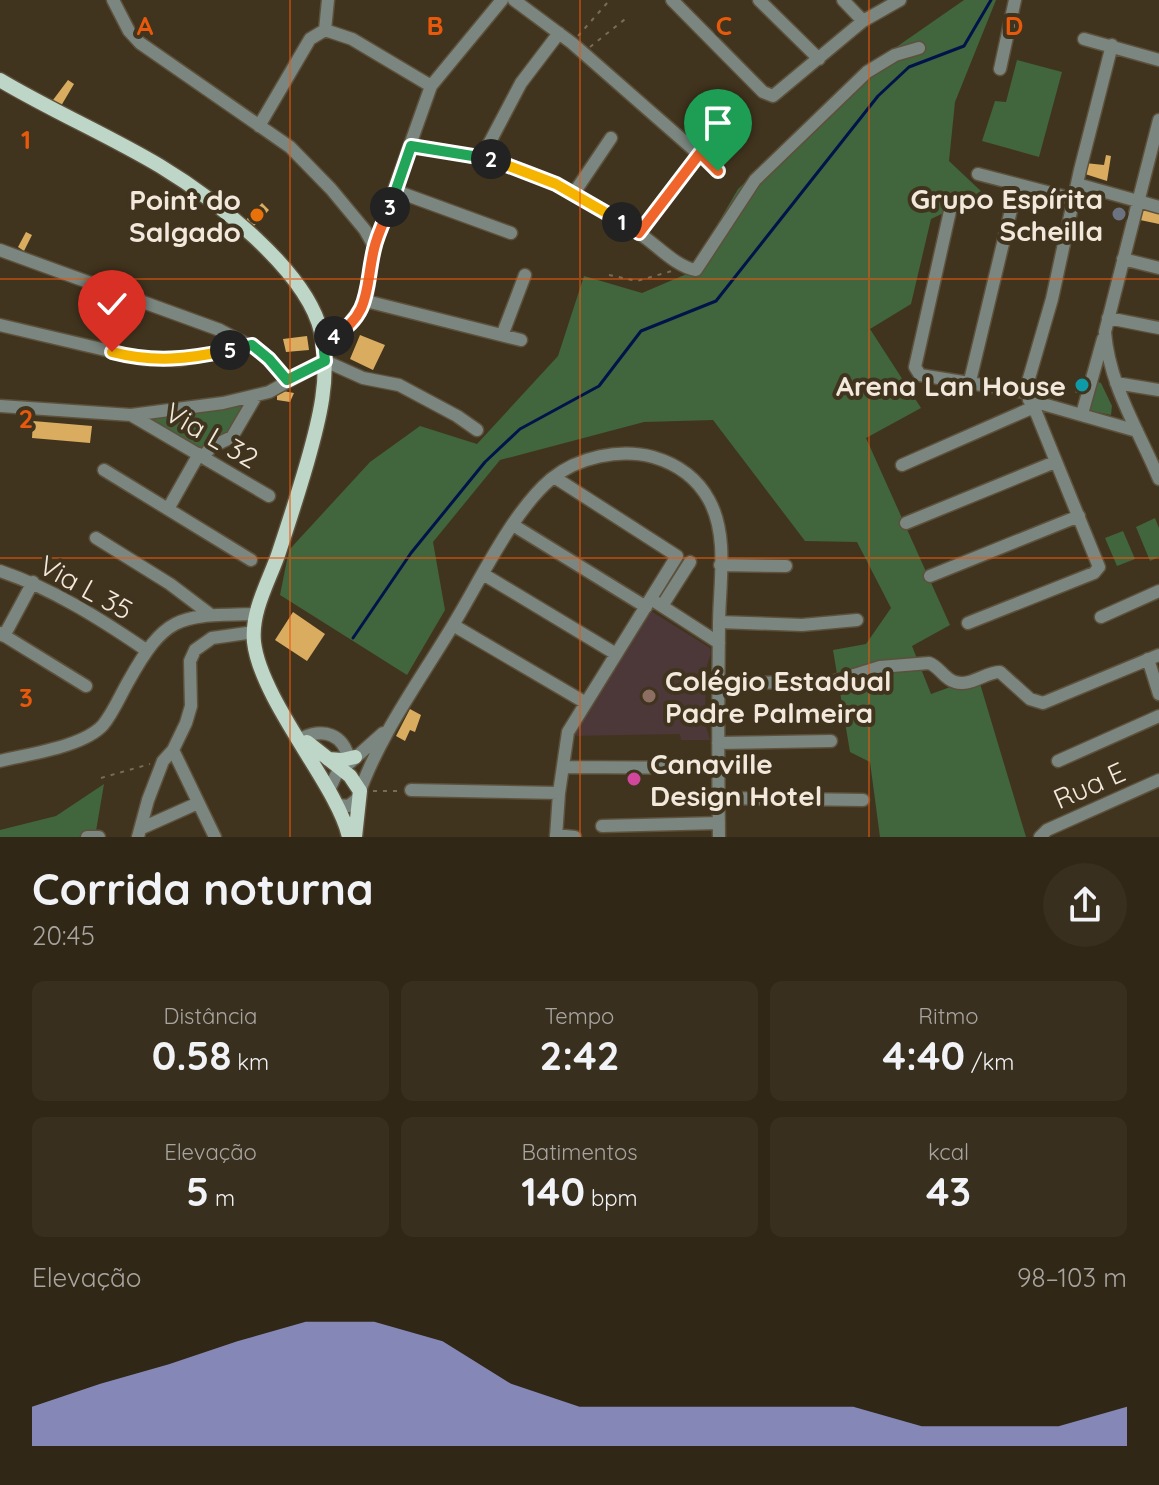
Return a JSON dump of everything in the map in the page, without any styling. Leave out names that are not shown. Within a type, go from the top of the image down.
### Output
[{"type":"main road","points":[[0,80],[162,167],[214,205],[279,261],[313,310],[323,342],[325,361],[322,400],[294,509],[256,614],[254,632],[261,668],[337,805],[349,837]]},
{"type":"main road","points":[[291,725],[324,758],[349,762],[350,776],[360,791],[355,837]]},
{"type":"street","points":[[113,0],[129,31],[140,43],[290,147],[349,210],[374,246]]},
{"type":"street","points":[[325,30],[328,0]]},
{"type":"street","points":[[323,342],[346,328],[366,301],[374,246],[431,86],[502,0]]},
{"type":"street","points":[[514,0],[572,43],[718,171]]},
{"type":"street","points":[[672,0],[769,95],[778,93],[863,21],[900,0]]},
{"type":"street","points":[[759,0],[819,59]]},
{"type":"street","points":[[843,0],[863,21]]},
{"type":"street","points":[[1000,69],[1015,0]]},
{"type":"street","points":[[259,126],[310,39],[325,30],[352,39],[431,86]]},
{"type":"street","points":[[482,157],[521,83],[559,33]]},
{"type":"street","points":[[1084,39],[1159,60]]},
{"type":"street","points":[[968,623],[1094,573],[1099,566],[1029,400],[1077,184],[1112,45]]},
{"type":"street","points":[[411,146],[505,163],[574,193],[693,271],[699,267],[755,180],[867,72],[895,55],[919,48]]},
{"type":"street","points":[[1082,414],[1155,147],[1159,120]]},
{"type":"street","points":[[574,193],[611,138]]},
{"type":"street","points":[[639,233],[700,153]]},
{"type":"street","points":[[978,174],[1074,199]]},
{"type":"street","points":[[1077,184],[1159,207]]},
{"type":"street","points":[[969,385],[1017,185]]},
{"type":"street","points":[[396,191],[511,233]]},
{"type":"street","points":[[950,211],[915,367],[920,375],[1029,400],[1137,431]]},
{"type":"street","points":[[0,250],[220,330],[252,345],[287,380]]},
{"type":"street","points":[[1123,259],[1159,268]]},
{"type":"street","points":[[503,333],[525,275]]},
{"type":"street","points":[[366,301],[521,340]]},
{"type":"street","points":[[1108,318],[1159,328]]},
{"type":"street","points":[[0,325],[144,359],[180,360],[252,345]]},
{"type":"street","points":[[1105,332],[1107,358],[1116,383],[1137,431],[1156,463],[1159,479]]},
{"type":"street","points":[[0,406],[131,415],[256,396],[325,361],[363,378],[399,385],[477,430]]},
{"type":"street","points":[[1116,383],[1159,390]]},
{"type":"street","points":[[168,509],[201,455],[232,437],[256,396]]},
{"type":"street","points":[[902,465],[1029,400]]},
{"type":"street","name":"Via L 32","points":[[131,415],[269,496]]},
{"type":"street","points":[[337,805],[344,807],[354,803],[387,729],[513,525],[541,488],[575,465],[615,454],[641,454],[667,461],[687,473],[709,500],[717,519],[720,565],[719,837]]},
{"type":"street","points":[[906,523],[1055,462]]},
{"type":"street","points":[[104,470],[251,560]]},
{"type":"street","points":[[554,477],[675,554],[653,604]]},
{"type":"street","points":[[930,576],[1079,516]]},
{"type":"street","points":[[513,525],[719,643]]},
{"type":"street","points":[[96,538],[170,584],[211,615]]},
{"type":"street","points":[[575,837],[556,836],[568,732],[616,654],[653,604],[690,562]]},
{"type":"street","points":[[720,565],[786,566]]},
{"type":"street","name":"Via L 35","points":[[0,571],[33,582],[93,614],[146,650]]},
{"type":"street","points":[[483,574],[616,654]]},
{"type":"street","points":[[33,582],[2,634],[86,686]]},
{"type":"street","points":[[1101,617],[1159,591]]},
{"type":"street","points":[[0,761],[67,744],[103,725],[146,650],[165,629],[185,620],[211,615],[256,614]]},
{"type":"street","points":[[719,622],[802,625],[857,620]]},
{"type":"street","points":[[453,625],[586,703]]},
{"type":"street","points":[[140,832],[163,761],[173,750],[191,706],[189,673],[195,650],[212,638],[254,632]]},
{"type":"street","points":[[718,684],[835,681],[880,667],[909,663],[935,665],[947,677],[960,683],[1000,672],[1030,699],[1043,703],[1154,657],[1159,694]]},
{"type":"street","points":[[1058,761],[1159,716]]},
{"type":"street","points":[[329,790],[332,780],[349,762],[387,729]]},
{"type":"street","points":[[302,738],[318,732],[334,735],[343,743],[349,762]]},
{"type":"street","points":[[718,743],[831,741]]},
{"type":"street","points":[[173,750],[215,837]]},
{"type":"street","points":[[563,767],[719,768]]},
{"type":"street","name":"Rua E","points":[[1040,837],[1047,830],[1159,780]]},
{"type":"street","points":[[411,790],[559,793]]},
{"type":"street","points":[[719,798],[863,800]]},
{"type":"street","points":[[140,832],[198,803]]},
{"type":"street","points":[[602,826],[676,830],[719,823]]},
{"type":"street","points":[[87,837],[99,837]]},
{"type":"path","points":[[572,43],[608,2]]},
{"type":"path","points":[[583,53],[629,16]]},
{"type":"path","points":[[609,275],[637,281],[685,267]]},
{"type":"path","points":[[101,778],[163,761]]},
{"type":"path","points":[[360,791],[411,790]]},
{"type":"shaded area","name":"Colégio Estadual Padre Palmeira","points":[[646,608],[710,648],[706,669],[705,723],[710,740],[681,740],[680,734],[568,736]]},
{"type":"green space","points":[[964,0],[996,0],[955,102],[949,161],[984,194],[931,219],[911,304],[870,329],[921,408],[866,438],[950,625],[912,646],[931,694],[978,677],[1026,837],[880,837],[870,762],[850,752],[833,650],[866,644],[891,608],[857,542],[805,541],[713,420],[644,422],[500,460],[433,542],[445,610],[407,675],[280,595],[289,550],[370,462],[420,426],[477,444],[558,356],[584,276],[642,293],[689,273],[738,189],[859,73]]},
{"type":"green space","points":[[1017,60],[1062,72],[1039,157],[982,141],[995,101],[1006,102]]},
{"type":"green space","points":[[1093,380],[1101,383],[1112,406],[1111,415],[1087,410]]},
{"type":"green space","points":[[246,403],[226,438],[201,450],[146,418]]},
{"type":"green space","points":[[1155,518],[1159,528],[1159,557],[1150,561],[1136,527]]},
{"type":"green space","points":[[1123,531],[1135,559],[1117,566],[1105,538]]},
{"type":"green space","points":[[104,784],[95,837],[0,837],[0,830],[56,816]]},
{"type":"building","points":[[68,80],[74,84],[61,106],[53,100]]},
{"type":"building","points":[[1106,155],[1111,156],[1107,181],[1082,173],[1085,163],[1104,165]]},
{"type":"building","name":"Point do Salgado","points":[[262,203],[269,210],[253,227],[246,220]]},
{"type":"building","points":[[1142,206],[1159,210],[1159,224],[1140,220]]},
{"type":"building","points":[[26,232],[32,235],[24,251],[18,247]]},
{"type":"building","points":[[360,335],[385,345],[373,370],[350,359]]},
{"type":"building","points":[[307,336],[309,350],[286,352],[283,339]]},
{"type":"building","points":[[1078,382],[1086,384],[1084,395],[1075,392]]},
{"type":"building","points":[[277,393],[294,393],[290,402],[277,400]]},
{"type":"building","points":[[33,421],[92,426],[90,443],[32,438]]},
{"type":"building","points":[[293,612],[325,634],[307,661],[275,640]]},
{"type":"building","points":[[410,709],[421,715],[415,732],[410,730],[405,741],[396,736]]},
{"type":"waterway","points":[[353,638],[411,553],[485,462],[520,429],[599,386],[641,331],[716,301],[878,96],[909,67],[964,46],[991,0]]},
{"type":"place","name":"Grupo Espírita Scheilla","points":[[1119,214]]},
{"type":"place","name":"Point do Salgado","points":[[257,215]]},
{"type":"place","name":"Arena Lan House","points":[[1082,385]]},
{"type":"place","name":"Colégio Estadual Padre Palmeira","points":[[649,696]]},
{"type":"place","name":"Canaville Design Hotel","points":[[634,779]]},
{"type":"route","points":[[112,352],[144,359],[180,360],[252,345],[287,380],[325,361],[323,342],[346,328],[366,301],[374,246],[411,146],[505,163],[574,193],[639,233],[700,153],[718,171]]}]
